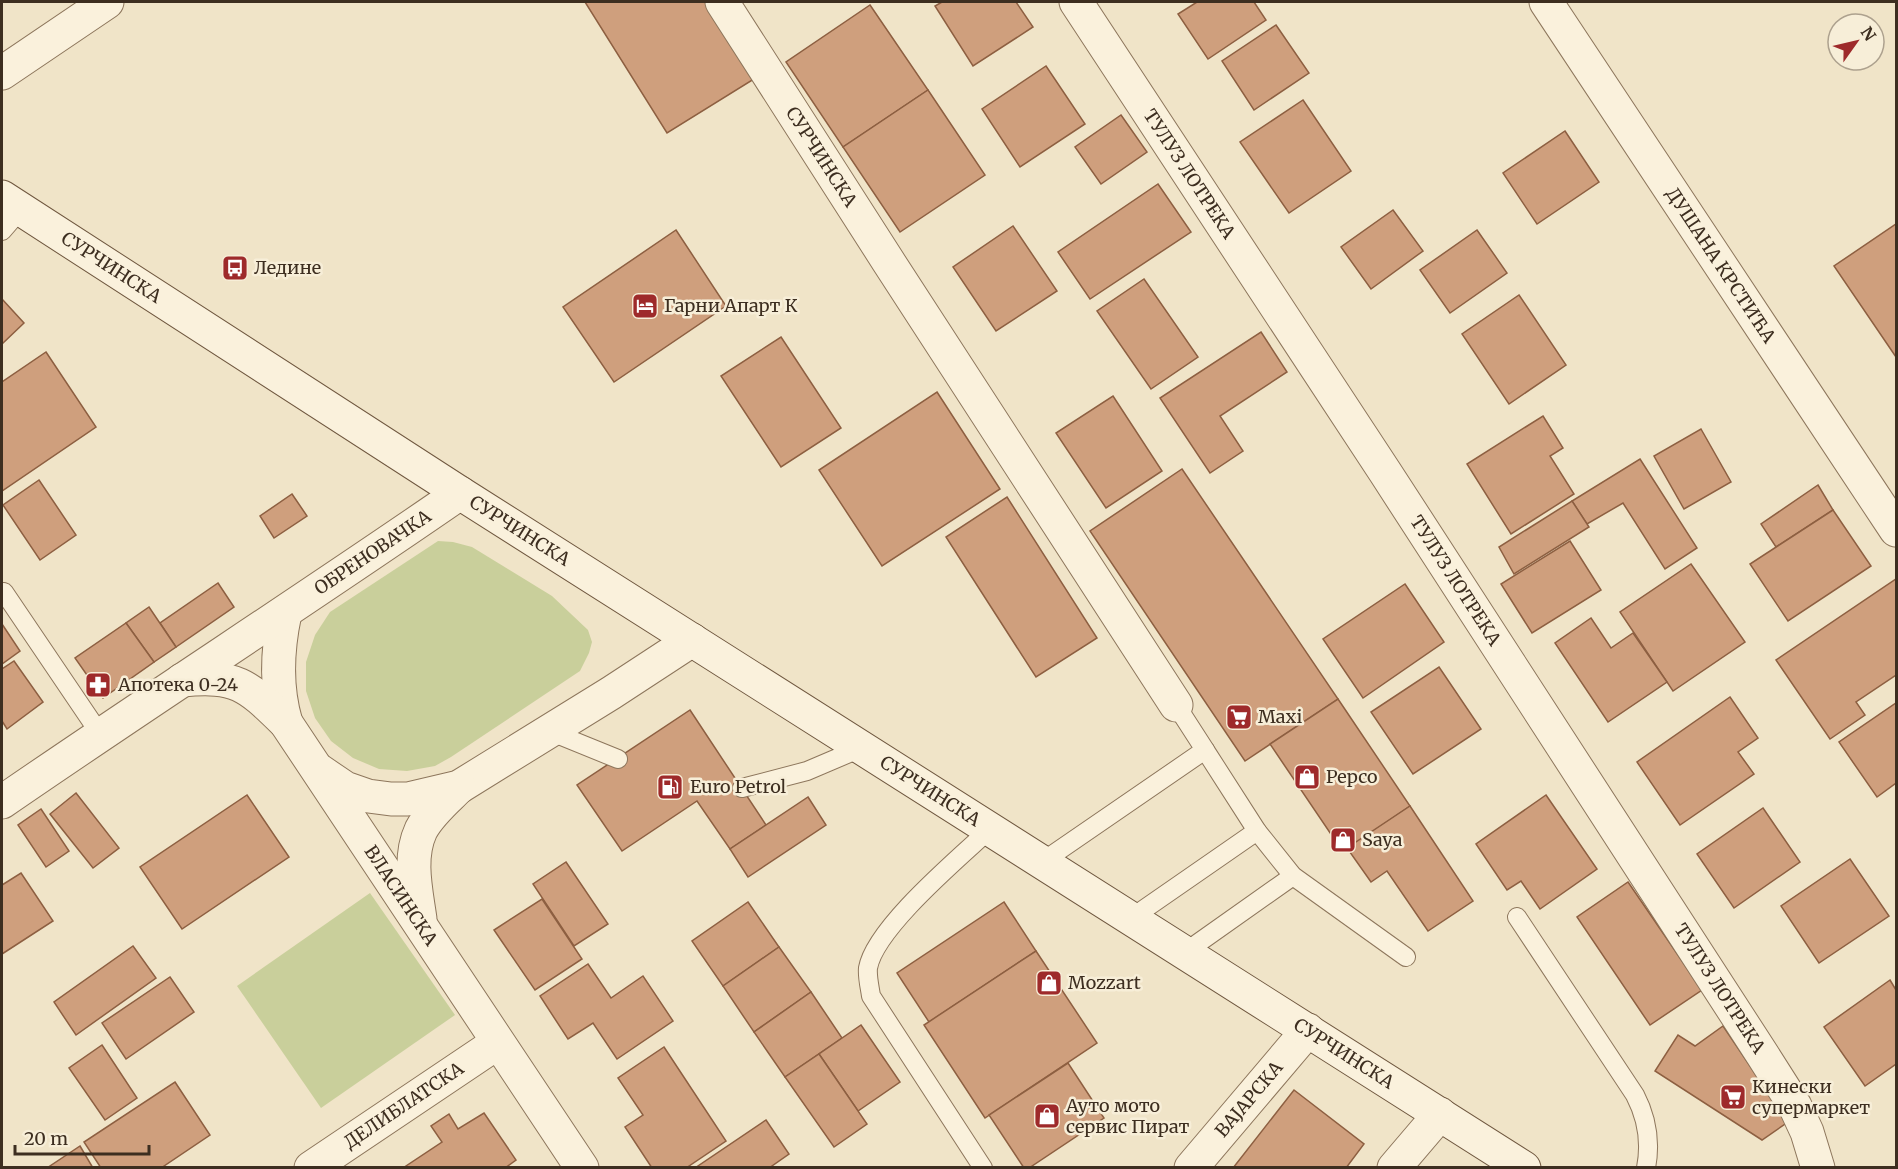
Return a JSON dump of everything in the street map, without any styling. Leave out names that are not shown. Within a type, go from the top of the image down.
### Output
[{"type":"street","points":[[2,73],[108,2]]},
{"type":"street","name":"СУРЧИНСКА","points":[[723,2],[881,251],[1176,705]]},
{"type":"street","name":"ТУЛУЗ ЛОТРЕКА","points":[[1076,2],[1392,482],[1762,1054],[1795,1106],[1807,1132],[1818,1167]]},
{"type":"street","name":"ДУШАНА КРСТИЋА","points":[[1546,2],[1896,530]]},
{"type":"street","name":"СУРЧИНСКА","points":[[8,212],[460,493],[1524,1167]]},
{"type":"street","name":"ОБРЕНОВАЧКА","points":[[2,802],[460,493]]},
{"type":"street","points":[[285,613],[278,661],[280,696],[286,723]]},
{"type":"street","points":[[422,927],[414,877],[414,847],[422,828],[459,787],[692,640]]},
{"type":"street","name":"ВЛАСИНСКА","points":[[182,680],[208,678],[229,680],[244,686],[257,694],[286,723],[497,1043],[582,1167]]},
{"type":"street","points":[[316,769],[345,788],[368,796],[391,799],[408,799],[459,787]]},
{"type":"street","name":"ВАЈАРСКА","points":[[1191,1167],[1308,1030]]},
{"type":"street","name":"ДЕЛИБЛАТСКА","points":[[311,1167],[497,1043]]},
{"type":"street","points":[[1394,1167],[1440,1114]]},
{"type":"lane","points":[[4,592],[100,734]]},
{"type":"lane","name":"СУРЧИНСКА","points":[[1176,705],[1257,831],[1293,876],[1406,957]]},
{"type":"lane","points":[[549,731],[618,759]]},
{"type":"lane","points":[[742,789],[807,771],[861,748]]},
{"type":"lane","points":[[1042,862],[1205,750]]},
{"type":"lane","points":[[983,1167],[871,996],[868,969],[876,947],[899,918],[930,885],[990,829]]},
{"type":"lane","points":[[1130,919],[1257,831]]},
{"type":"lane","points":[[1184,953],[1293,876]]},
{"type":"lane","points":[[1516,917],[1640,1104],[1647,1130],[1646,1167]]},
{"type":"green space","points":[[438,541],[472,547],[552,596],[588,630],[592,642],[580,671],[451,757],[435,766],[407,771],[379,769],[353,758],[331,741],[315,718],[306,691],[306,662],[315,635],[330,612]]},
{"type":"green space","points":[[370,893],[455,1015],[321,1108],[237,986]]},
{"type":"building","points":[[585,2],[706,2],[754,79],[667,133]]},
{"type":"building","points":[[942,2],[1016,2],[1033,27],[973,66],[935,6]]},
{"type":"building","points":[[1197,2],[1254,2],[1266,20],[1208,59],[1178,14]]},
{"type":"building","points":[[870,5],[928,90],[843,147],[786,62]]},
{"type":"building","points":[[1276,25],[1309,73],[1254,110],[1222,61]]},
{"type":"building","points":[[1046,66],[1085,124],[1020,167],[982,109]]},
{"type":"building","points":[[928,90],[985,175],[900,232],[843,147]]},
{"type":"building","points":[[1303,100],[1351,171],[1289,213],[1240,142]]},
{"type":"building","points":[[1121,115],[1147,152],[1101,184],[1075,147]]},
{"type":"building","points":[[1565,131],[1599,182],[1537,224],[1503,173]]},
{"type":"building","points":[[1158,184],[1191,232],[1090,299],[1058,252]]},
{"type":"building","points":[[1393,210],[1423,251],[1371,289],[1341,247]]},
{"type":"building","points":[[1896,224],[1896,357],[1834,266]]},
{"type":"building","points":[[1013,226],[1057,291],[996,331],[953,267]]},
{"type":"building","name":"Гарни Апарт К","points":[[676,230],[726,306],[614,382],[563,307]]},
{"type":"building","points":[[1477,230],[1507,273],[1450,313],[1420,270]]},
{"type":"building","points":[[1144,279],[1198,357],[1151,389],[1097,311]]},
{"type":"building","points":[[1519,295],[1566,365],[1509,404],[1462,334]]},
{"type":"building","points":[[2,299],[24,323],[2,344]]},
{"type":"building","points":[[1261,332],[1287,372],[1220,416],[1243,451],[1210,473],[1160,398]]},
{"type":"building","points":[[781,337],[841,428],[781,467],[721,376]]},
{"type":"building","points":[[46,352],[96,427],[2,491],[2,382]]},
{"type":"building","points":[[937,392],[1000,489],[882,566],[819,470]]},
{"type":"building","points":[[1113,396],[1162,471],[1106,508],[1056,433]]},
{"type":"building","points":[[1543,416],[1563,448],[1550,456],[1574,494],[1511,534],[1467,464]]},
{"type":"building","points":[[1701,429],[1731,482],[1684,509],[1654,456]]},
{"type":"building","points":[[1640,459],[1697,548],[1665,569],[1623,503],[1587,524],[1572,501]]},
{"type":"building","points":[[1182,469],[1338,699],[1245,761],[1090,531]]},
{"type":"building","points":[[39,480],[76,535],[40,560],[3,505]]},
{"type":"building","points":[[1818,485],[1833,510],[1776,547],[1761,524]]},
{"type":"building","points":[[292,494],[307,516],[274,538],[260,516]]},
{"type":"building","points":[[1007,497],[1097,638],[1036,677],[946,537]]},
{"type":"building","points":[[1572,501],[1589,527],[1514,574],[1499,547]]},
{"type":"building","points":[[1833,510],[1871,566],[1788,621],[1750,564]]},
{"type":"building","points":[[1570,541],[1601,590],[1532,633],[1501,584]]},
{"type":"building","points":[[1691,564],[1745,642],[1673,691],[1620,612]]},
{"type":"building","points":[[1896,579],[1896,675],[1856,702],[1865,715],[1830,739],[1776,660]]},
{"type":"building","points":[[218,583],[234,607],[176,647],[160,623]]},
{"type":"building","points":[[1405,584],[1444,642],[1363,698],[1323,639]]},
{"type":"building","points":[[149,607],[176,647],[154,662],[126,623]]},
{"type":"building","points":[[1591,618],[1611,648],[1633,633],[1667,682],[1608,722],[1555,643]]},
{"type":"building","points":[[126,623],[154,662],[103,698],[75,658]]},
{"type":"building","points":[[2,624],[20,651],[2,664]]},
{"type":"building","points":[[14,661],[43,702],[7,729],[2,721],[2,669]]},
{"type":"building","points":[[1439,667],[1481,729],[1413,774],[1371,712]]},
{"type":"building","points":[[1730,697],[1758,738],[1738,752],[1754,774],[1680,825],[1637,762]]},
{"type":"building","points":[[1338,699],[1410,806],[1343,852],[1270,744]]},
{"type":"building","points":[[1896,703],[1896,783],[1877,797],[1839,742]]},
{"type":"building","points":[[690,710],[766,825],[730,849],[697,801],[622,851],[577,785]]},
{"type":"building","points":[[76,793],[119,848],[93,868],[50,814]]},
{"type":"building","points":[[247,795],[289,857],[182,929],[140,867]]},
{"type":"building","points":[[1546,795],[1597,869],[1540,909],[1521,881],[1507,890],[1476,844]]},
{"type":"building","points":[[808,797],[826,825],[748,877],[730,849]]},
{"type":"building","points":[[1410,806],[1473,901],[1428,931],[1387,871],[1371,882],[1347,848]]},
{"type":"building","points":[[1763,808],[1800,862],[1734,908],[1697,854]]},
{"type":"building","points":[[41,809],[69,851],[46,867],[18,825]]},
{"type":"building","points":[[1850,859],[1889,916],[1819,963],[1781,906]]},
{"type":"building","points":[[566,862],[608,924],[574,946],[533,884]]},
{"type":"building","points":[[21,873],[53,921],[2,954],[2,885]]},
{"type":"building","points":[[1628,882],[1702,990],[1650,1025],[1577,917]]},
{"type":"building","points":[[542,899],[582,959],[535,990],[494,930]]},
{"type":"building","points":[[748,902],[779,947],[723,986],[692,941]]},
{"type":"building","points":[[1004,902],[1036,951],[929,1022],[897,973]]},
{"type":"building","points":[[133,946],[156,978],[76,1035],[54,1002]]},
{"type":"building","points":[[779,947],[811,992],[754,1032],[723,986]]},
{"type":"building","points":[[1036,951],[1097,1043],[985,1118],[924,1025]]},
{"type":"building","points":[[588,964],[611,998],[643,976],[673,1021],[617,1059],[593,1023],[568,1039],[540,996]]},
{"type":"building","points":[[170,977],[194,1012],[126,1059],[102,1023]]},
{"type":"building","points":[[1890,980],[1896,990],[1896,1064],[1865,1086],[1824,1027]]},
{"type":"building","points":[[811,992],[842,1038],[785,1077],[754,1032]]},
{"type":"building","points":[[861,1025],[900,1082],[858,1111],[819,1054]]},
{"type":"building","name":"Кинески супермаркет","points":[[1723,1026],[1788,1122],[1762,1140],[1655,1071],[1678,1035],[1695,1046]]},
{"type":"building","points":[[102,1045],[137,1098],[105,1120],[69,1068]]},
{"type":"building","points":[[664,1047],[726,1141],[686,1168],[652,1168],[625,1127],[643,1115],[618,1078]]},
{"type":"building","points":[[819,1054],[867,1124],[834,1147],[785,1077]]},
{"type":"building","name":"Ауто мото сервис Пират","points":[[1068,1063],[1104,1118],[1029,1168],[1024,1168],[989,1115]]},
{"type":"building","points":[[175,1082],[210,1135],[161,1168],[101,1168],[84,1142]]},
{"type":"building","points":[[1294,1090],[1364,1144],[1346,1168],[1233,1168]]},
{"type":"building","points":[[484,1113],[516,1160],[505,1168],[403,1168],[442,1142],[431,1126],[449,1114],[458,1129]]},
{"type":"building","points":[[766,1120],[789,1154],[769,1168],[695,1168]]},
{"type":"building","points":[[80,1146],[93,1168],[47,1168]]},
{"type":"place","name":"Ледине","points":[[235,268]]},
{"type":"place","name":"Гарни Апарт К","points":[[645,306]]},
{"type":"place","name":"Апотека 0-24","points":[[98,685]]},
{"type":"place","name":"Maxi","points":[[1239,717]]},
{"type":"place","name":"Pepco","points":[[1307,777]]},
{"type":"place","name":"Euro Petrol","points":[[670,787]]},
{"type":"place","name":"Saya","points":[[1343,840]]},
{"type":"place","name":"Mozzart","points":[[1049,983]]},
{"type":"place","name":"Кинески супермаркет","points":[[1733,1097]]},
{"type":"place","name":"Ауто мото сервис Пират","points":[[1047,1116]]}]
